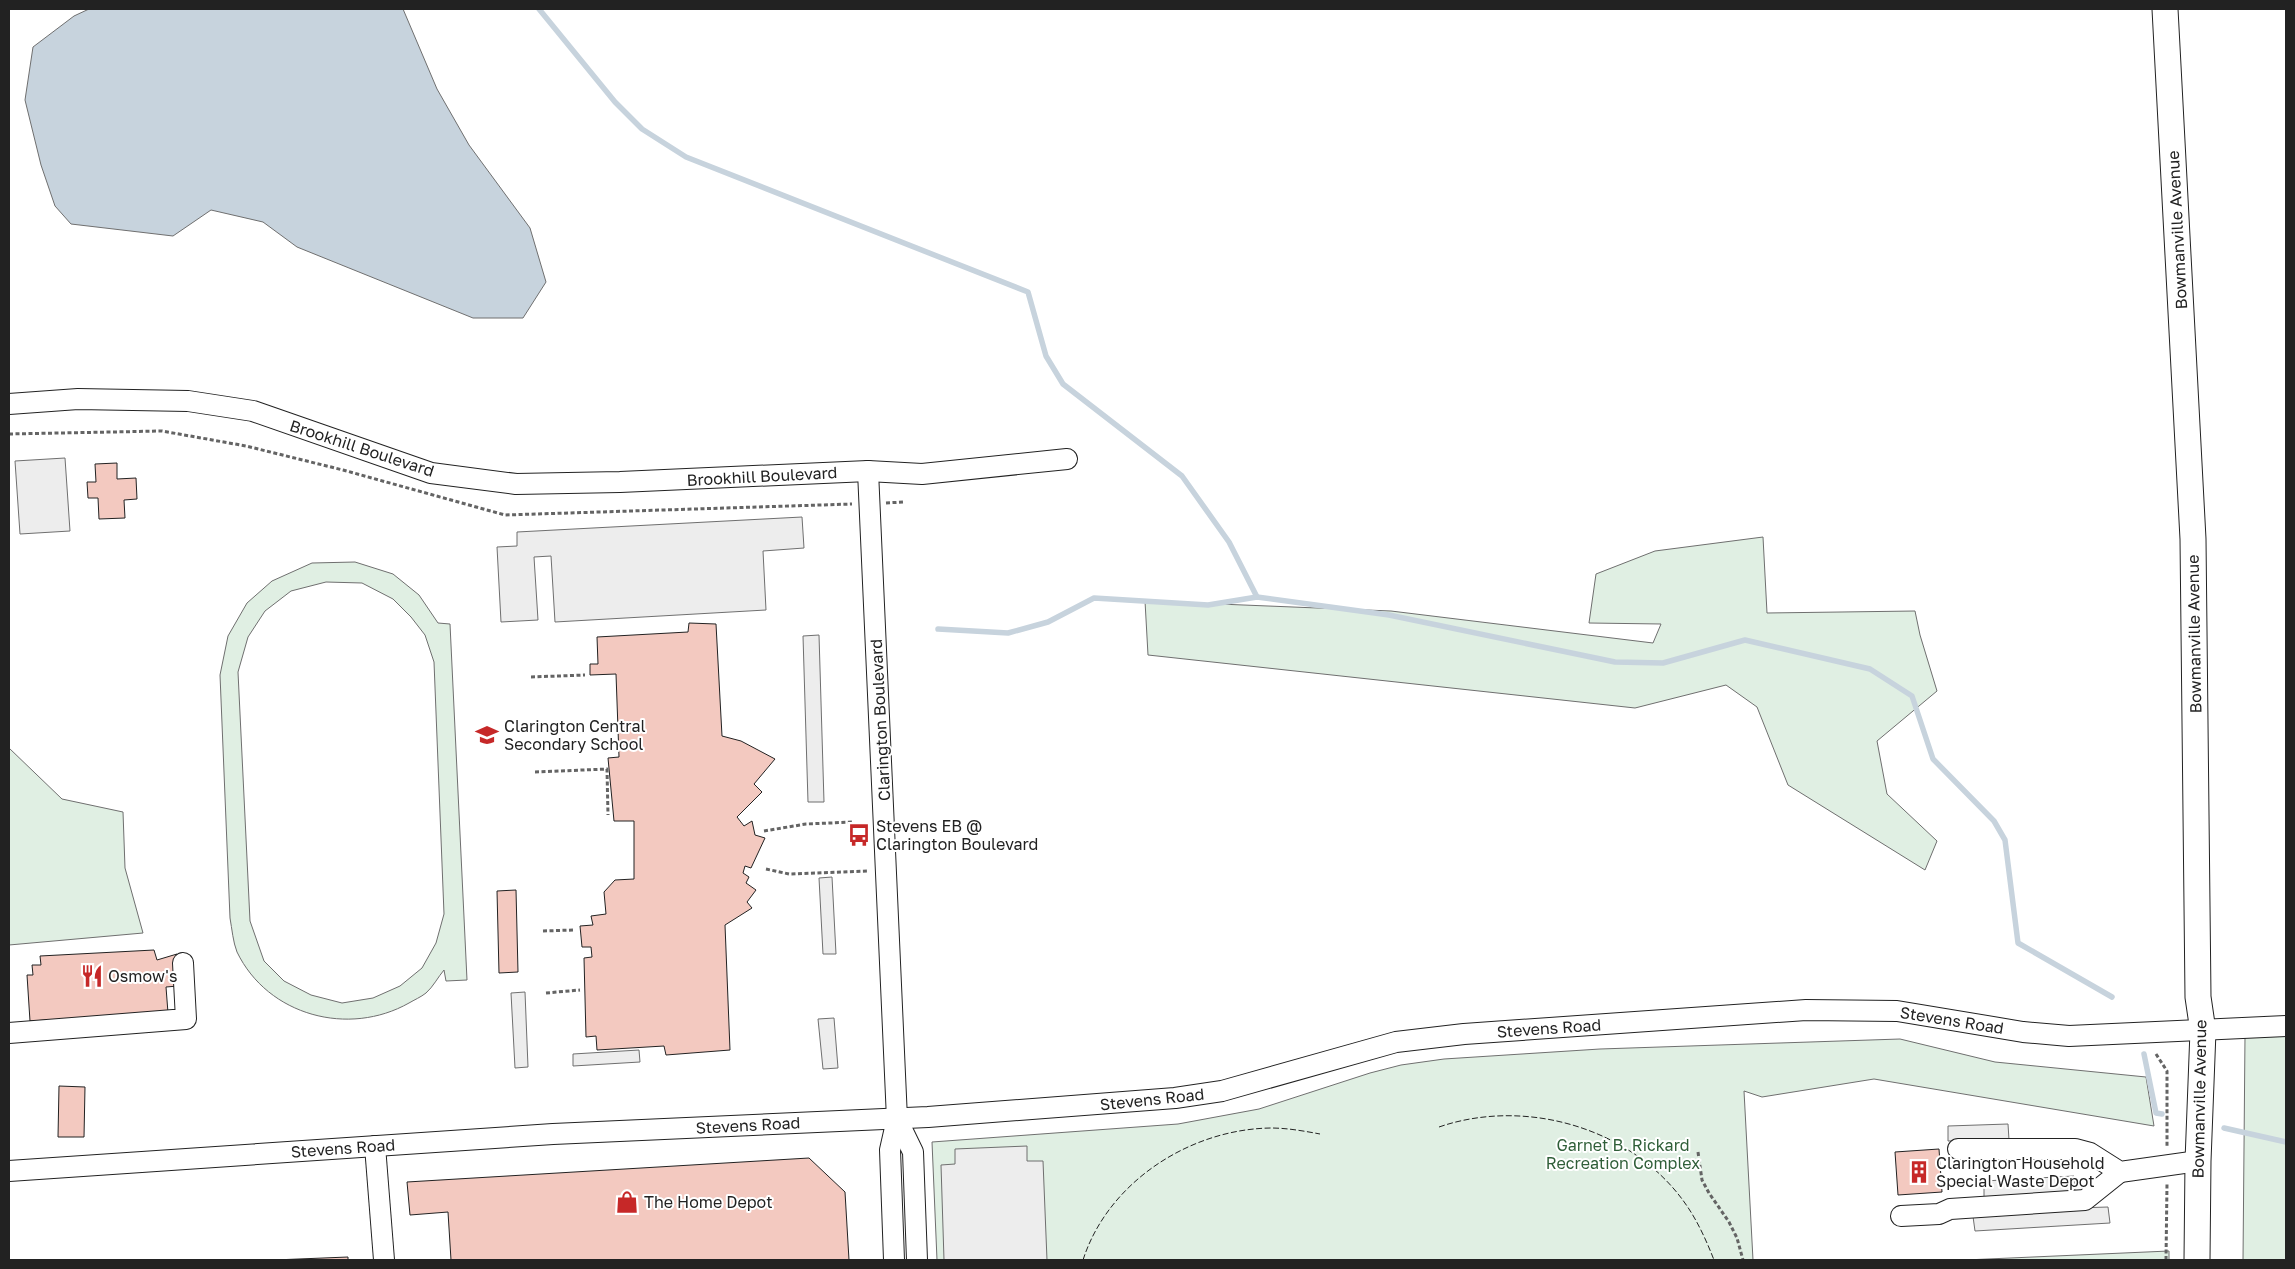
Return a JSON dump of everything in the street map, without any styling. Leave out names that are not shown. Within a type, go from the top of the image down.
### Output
[{"type":"main road","name":"Bowmanville Avenue","points":[[2165,9],[2193,539],[2198,997],[2203,1031],[2198,1161],[2197,1260]]},
{"type":"street","name":"Brookhill Boulevard","points":[[9,404],[78,399],[188,401],[254,411],[431,473],[516,484],[620,482],[868,471],[922,474],[1067,459]]},
{"type":"street","name":"Clarington Boulevard","points":[[868,471],[897,1119],[890,1150],[894,1260]]},
{"type":"street","points":[[9,1033],[186,1019],[183,963]]},
{"type":"street","name":"Stevens Road","points":[[9,1171],[553,1134],[897,1119],[1175,1098],[1222,1091],[1271,1079],[1342,1056],[1396,1042],[1464,1034],[1796,1011],[1863,1009],[1897,1011],[2023,1032],[2069,1036],[2286,1026]]},
{"type":"street","name":"Clarington Boulevard","points":[[897,1119],[913,1152],[917,1260]]},
{"type":"street","points":[[375,1146],[384,1260]]},
{"type":"street","points":[[1958,1149],[2075,1149],[2090,1153],[2120,1172]]},
{"type":"street","points":[[1901,1216],[1939,1214],[1950,1209],[2085,1200],[2120,1172],[2198,1161]]},
{"type":"path","points":[[531,677],[585,675]]},
{"type":"path","points":[[535,772],[606,769],[608,815]]},
{"type":"path","points":[[764,831],[806,824],[852,822]]},
{"type":"path","points":[[766,869],[789,874],[887,871]]},
{"type":"path","points":[[543,931],[574,930]]},
{"type":"path","points":[[546,993],[580,990]]},
{"type":"path","points":[[2156,1054],[2167,1071],[2167,1150]]},
{"type":"path","points":[[1698,1152],[1702,1180],[1729,1222],[1737,1238],[1743,1260]]},
{"type":"path","points":[[2166,1183],[2166,1260]]},
{"type":"green space","points":[[1763,537],[1767,613],[1915,611],[1920,635],[1937,691],[1877,741],[1887,794],[1937,841],[1925,870],[1788,785],[1757,707],[1726,685],[1635,708],[1148,655],[1145,601],[1391,611],[1653,643],[1661,624],[1589,623],[1596,574],[1655,551]]},
{"type":"green space","points":[[355,562],[393,574],[419,595],[438,623],[450,624],[467,980],[446,981],[444,970],[429,991],[420,997],[386,1013],[361,1018],[336,1019],[312,1014],[289,1005],[269,992],[251,974],[237,952],[230,918],[220,675],[228,636],[247,603],[272,581],[312,563]],"holes":[[[326,582],[362,583],[393,599],[411,617],[425,635],[434,662],[444,914],[436,943],[422,968],[400,986],[373,998],[342,1003],[311,995],[284,981],[264,961],[250,921],[238,672],[248,637],[265,611],[291,591]]]},
{"type":"green space","points":[[9,748],[62,799],[123,812],[125,868],[143,933],[9,945]]},
{"type":"green space","points":[[2286,1033],[2286,1260],[2243,1260],[2245,1036]]},
{"type":"green space","name":"Garnet B. Rickard Recreation Complex","points":[[1900,1039],[1995,1062],[2146,1077],[2154,1126],[1874,1079],[1762,1097],[1744,1091],[1753,1260],[937,1260],[932,1142],[1178,1124],[1259,1109],[1370,1073],[1401,1065],[1444,1059],[1600,1049]]},
{"type":"green space","points":[[2169,1251],[2169,1260],[1965,1260]]},
{"type":"shaded area","points":[[89,9],[403,9],[437,89],[469,145],[530,228],[546,282],[523,318],[473,318],[297,247],[263,222],[211,210],[173,236],[71,224],[55,206],[41,165],[25,100],[33,47],[74,16]]},
{"type":"shaded area","points":[[65,458],[70,531],[20,534],[15,461]]},
{"type":"shaded area","points":[[802,517],[804,548],[763,551],[766,610],[555,622],[551,556],[534,557],[538,620],[501,622],[497,547],[517,546],[517,532]]},
{"type":"shaded area","points":[[819,635],[824,802],[808,802],[803,636]]},
{"type":"shaded area","points":[[832,877],[836,954],[823,954],[819,878]]},
{"type":"shaded area","points":[[525,992],[528,1067],[515,1068],[511,993]]},
{"type":"shaded area","points":[[834,1018],[838,1068],[823,1069],[818,1019]]},
{"type":"shaded area","points":[[639,1050],[640,1062],[573,1066],[573,1054]]},
{"type":"shaded area","points":[[2008,1124],[2009,1140],[1948,1141],[1948,1126]]},
{"type":"shaded area","points":[[1027,1146],[1027,1161],[1043,1161],[1047,1260],[944,1260],[941,1165],[955,1164],[955,1149]]},
{"type":"shaded area","points":[[2074,1176],[2076,1208],[2108,1207],[2110,1223],[1975,1231],[1971,1202],[1984,1199],[1984,1181]]},
{"type":"building","points":[[117,463],[117,479],[136,478],[137,499],[124,500],[125,518],[99,519],[98,498],[88,498],[87,482],[96,482],[95,464]]},
{"type":"building","points":[[689,623],[716,624],[722,736],[741,741],[775,759],[754,784],[762,792],[737,817],[744,826],[752,821],[755,835],[765,838],[751,868],[745,866],[743,873],[749,877],[746,883],[756,890],[747,902],[752,908],[725,925],[730,1050],[666,1055],[664,1046],[597,1050],[596,1036],[586,1037],[584,958],[592,957],[591,947],[582,947],[580,926],[593,925],[591,916],[606,914],[604,892],[615,880],[634,879],[634,821],[614,821],[608,758],[619,757],[616,674],[590,675],[590,664],[598,664],[597,637],[688,632]]},
{"type":"building","points":[[516,890],[518,972],[499,973],[497,891]]},
{"type":"building","points":[[154,950],[157,960],[177,954],[178,986],[166,987],[168,1013],[30,1021],[27,975],[33,975],[32,965],[41,965],[40,956]]},
{"type":"building","points":[[59,1086],[85,1087],[84,1137],[58,1137]]},
{"type":"building","name":"Clarington Household Special Waste Depot","points":[[1939,1149],[1942,1192],[1898,1195],[1895,1152]]},
{"type":"building","name":"The Home Depot","points":[[809,1158],[845,1192],[849,1260],[451,1260],[448,1212],[410,1215],[407,1182]]},
{"type":"building","points":[[348,1257],[348,1260],[274,1260]]},
{"type":"waterway","points":[[539,9],[615,102],[642,129],[686,157],[1028,292],[1046,356],[1063,384],[1182,476],[1229,542],[1257,597]]},
{"type":"waterway","points":[[938,629],[1008,633],[1048,622],[1094,598],[1208,605],[1257,597],[1389,615],[1615,662],[1663,663],[1745,640],[1870,669],[1912,696],[1933,759],[1994,821],[2005,840],[2018,943],[2112,997]]},
{"type":"waterway","points":[[2144,1054],[2156,1113],[2162,1114]]},
{"type":"waterway","points":[[2224,1128],[2286,1142]]},
{"type":"fence","points":[[1439,1127],[1472,1119],[1507,1116],[1542,1118],[1576,1126],[1608,1139],[1638,1157],[1665,1179],[1691,1212],[1714,1260]]},
{"type":"fence","points":[[1083,1260],[1095,1232],[1112,1207],[1132,1184],[1156,1165],[1183,1150],[1211,1138],[1241,1131],[1277,1128],[1320,1134]]},
{"type":"place","name":"Clarington Central Secondary School","points":[[487,735]]},
{"type":"place","name":"Stevens EB @ Clarington Boulevard","points":[[859,835]]},
{"type":"place","name":"Osmow's","points":[[92,976]]},
{"type":"place","name":"Clarington Household Special Waste Depot","points":[[1919,1172]]},
{"type":"place","name":"The Home Depot","points":[[627,1202]]}]
